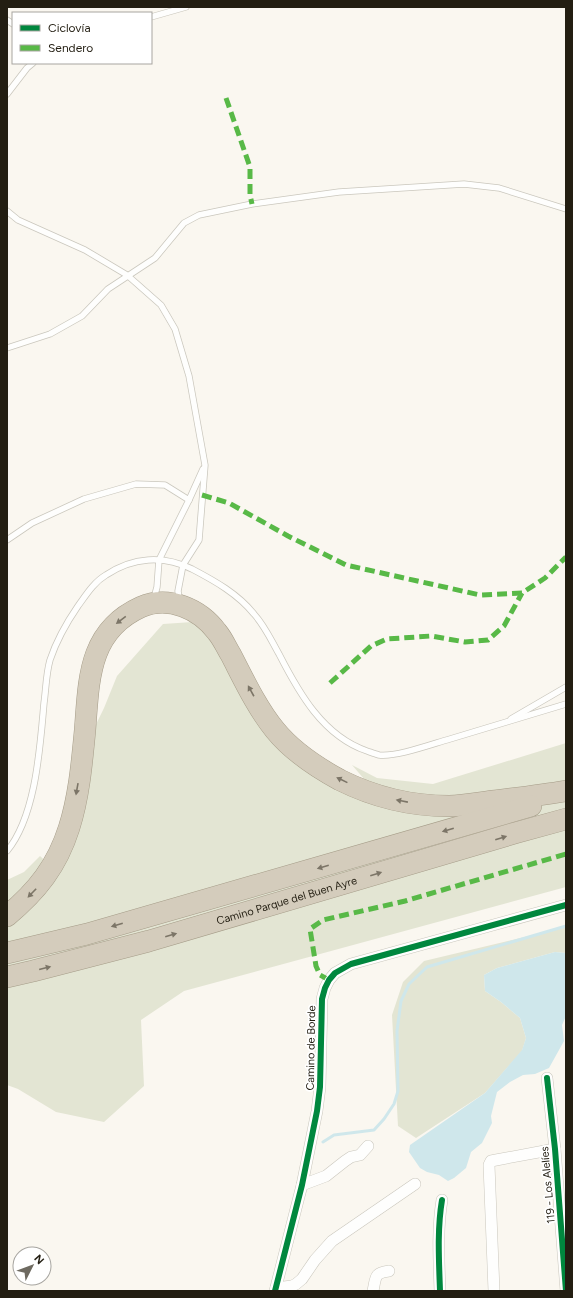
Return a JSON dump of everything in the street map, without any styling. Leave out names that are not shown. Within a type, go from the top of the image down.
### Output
[{"type":"highway","points":[[7,916],[31,894],[46,876],[58,856],[69,829],[79,778],[90,678],[98,649],[107,633],[115,624],[131,612],[147,605],[156,603],[170,603],[186,608],[201,616],[218,634],[262,711],[279,735],[302,756],[340,780],[384,796],[429,805],[464,805],[566,791]]},
{"type":"highway","name":"Camino Parque del Buen Ayre","points":[[7,953],[95,932],[566,796]]},
{"type":"highway","name":"Camino Parque del Buen Ayre","points":[[7,977],[49,968],[149,941],[566,819]]},
{"type":"street","name":"Camino de Borde","points":[[276,1289],[302,1185],[320,1097],[322,999],[329,980],[335,973],[351,964],[566,905]]},
{"type":"street","name":"119 - Los Alelíes","points":[[547,1078],[555,1149],[566,1291]]},
{"type":"street","points":[[302,1185],[326,1176],[351,1157],[360,1155],[368,1146]]},
{"type":"street","points":[[494,1291],[489,1165],[491,1161],[555,1149]]},
{"type":"street","points":[[276,1289],[296,1284],[302,1279],[315,1260],[332,1241],[415,1184]]},
{"type":"street","points":[[440,1291],[439,1235],[442,1200]]},
{"type":"street","points":[[373,1291],[377,1275],[389,1271]]},
{"type":"lane","points":[[152,17],[186,7]]},
{"type":"lane","points":[[7,94],[32,64]]},
{"type":"lane","points":[[7,348],[50,334],[82,316],[108,289],[127,275],[155,258],[184,223],[199,216],[252,204],[339,192],[464,184],[499,188],[566,209]]},
{"type":"lane","points":[[7,211],[18,220],[85,250],[127,275],[161,305],[175,329],[189,376],[205,465],[199,540],[183,565],[178,591],[179,597],[186,608]]},
{"type":"lane","points":[[147,605],[155,597],[159,560],[205,465]]},
{"type":"lane","points":[[7,540],[32,523],[84,499],[136,484],[165,485],[189,500]]},
{"type":"lane","points":[[7,851],[13,844],[22,828],[30,800],[39,753],[50,660],[70,617],[90,588],[105,575],[130,562],[159,560],[183,565],[216,581],[238,597],[254,613],[266,630],[295,684],[308,703],[326,725],[339,737],[357,748],[379,755],[396,753],[422,747],[566,704]]},
{"type":"lane","points":[[503,723],[566,687]]},
{"type":"green space","points":[[207,621],[268,722],[377,794],[352,765],[377,778],[433,784],[566,743],[566,887],[184,991],[141,1020],[144,1086],[104,1122],[56,1112],[18,1089],[7,1085],[7,880],[24,872],[40,856],[52,867],[83,751],[104,708],[117,676],[163,624]]},
{"type":"green space","points":[[566,927],[566,953],[555,952],[497,968],[484,975],[485,991],[520,1018],[526,1038],[522,1051],[485,1093],[416,1138],[398,1126],[392,1015],[403,982],[424,961]]},
{"type":"water","points":[[555,952],[566,953],[566,1016],[562,1025],[564,1041],[549,1068],[535,1074],[523,1075],[510,1082],[497,1092],[491,1116],[492,1123],[482,1143],[471,1152],[466,1168],[454,1178],[448,1181],[439,1175],[427,1172],[420,1168],[409,1152],[410,1145],[485,1093],[522,1050],[526,1038],[520,1018],[485,991],[484,975],[497,968]]},
{"type":"waterway","points":[[323,1142],[334,1135],[374,1130],[384,1119],[394,1104],[398,1091],[397,1031],[401,1001],[409,984],[427,967],[566,926]]},
{"type":"marked path","points":[[226,98],[250,167],[250,195],[252,204]]},
{"type":"marked path","points":[[202,495],[229,503],[288,536],[346,565],[480,595],[522,593],[545,578],[566,557]]},
{"type":"marked path","points":[[330,683],[371,646],[387,639],[431,636],[465,642],[488,640],[504,626],[522,593]]},
{"type":"marked path","points":[[329,980],[320,975],[316,966],[310,929],[323,920],[405,901],[566,854]]},
{"type":"cycle path","points":[[275,1291],[302,1185],[317,1111],[320,1087],[322,999],[329,980],[335,973],[351,964],[566,905]]},
{"type":"cycle path","points":[[547,1078],[555,1149],[566,1291]]},
{"type":"cycle path","points":[[440,1291],[439,1234],[442,1200]]}]
